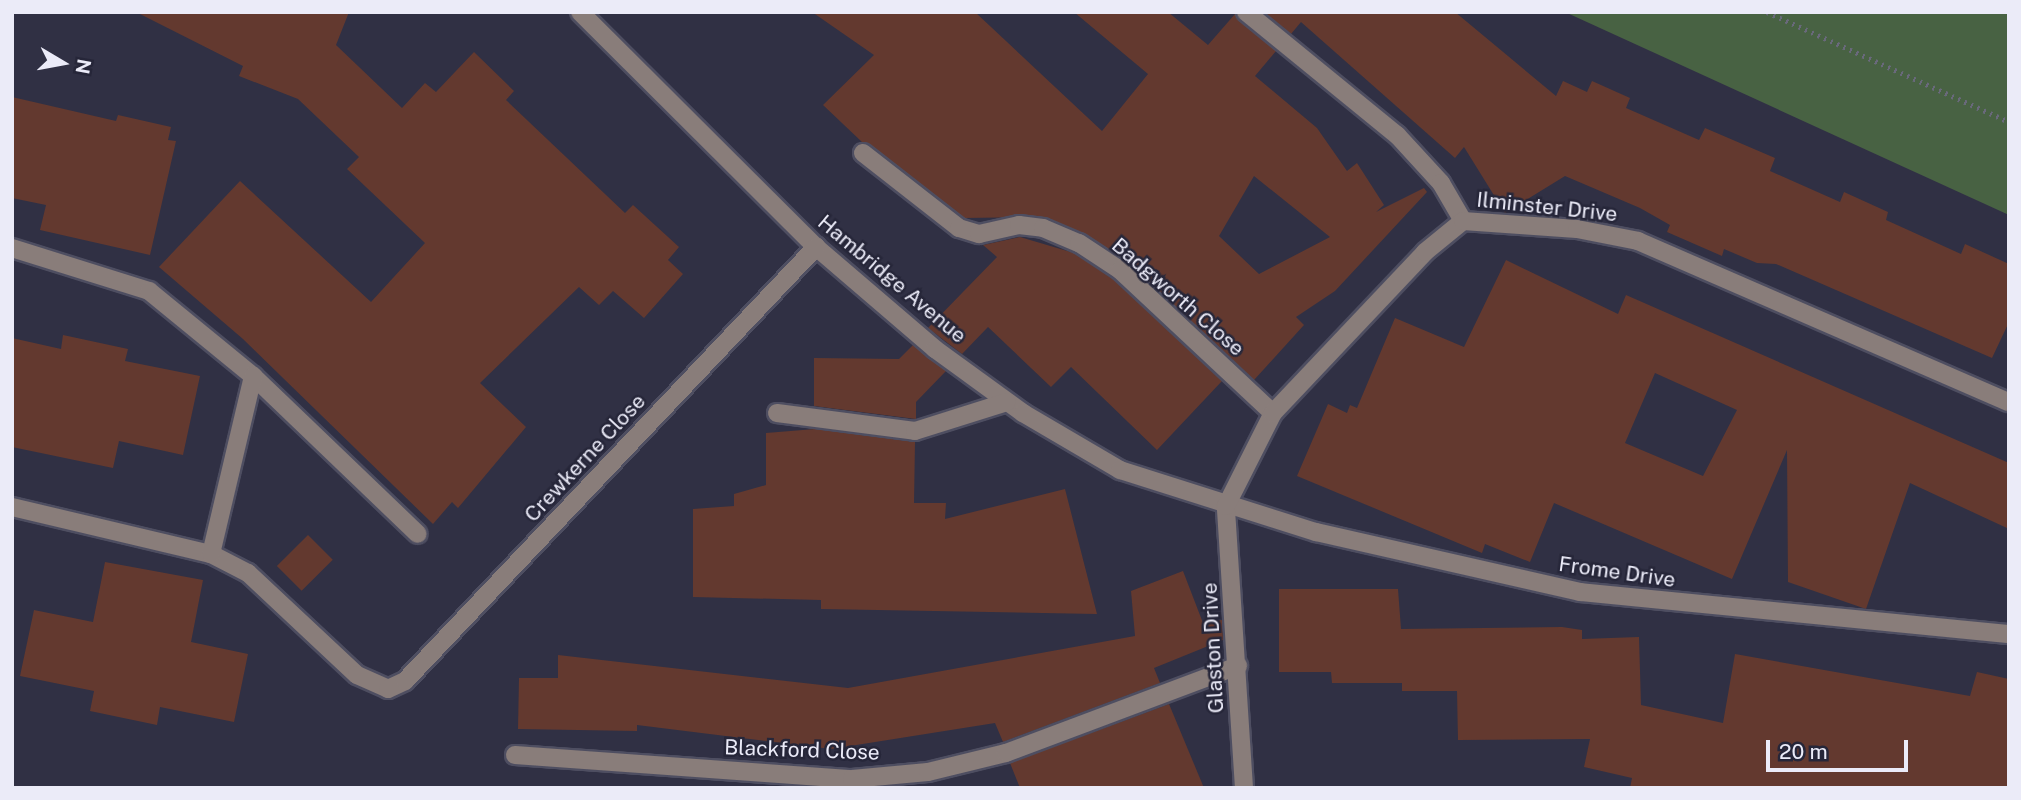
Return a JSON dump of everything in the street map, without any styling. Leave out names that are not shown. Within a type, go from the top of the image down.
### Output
[{"type":"street","name":"Hambridge Avenue","points":[[580,12],[816,247],[1007,402],[1120,470],[1226,506]]},
{"type":"street","points":[[1246,12],[1397,135],[1441,183],[1462,221]]},
{"type":"street","name":"Badgworth Close","points":[[863,153],[959,228],[979,234],[1018,225],[1043,228],[1079,243],[1120,270],[1273,412]]},
{"type":"street","name":"Ilminster Drive","points":[[1226,506],[1273,412],[1424,252],[1462,221],[1577,229],[1638,241],[2009,402]]},
{"type":"street","name":"Crewkerne Close","points":[[211,554],[248,573],[357,676],[381,689],[405,681],[816,247]]},
{"type":"street","points":[[12,248],[149,291],[253,376],[418,534]]},
{"type":"street","points":[[12,508],[211,554],[253,376]]},
{"type":"street","points":[[777,413],[915,431],[1007,402]]},
{"type":"street","name":"Frome Drive","points":[[1226,506],[1580,592],[2009,634]]},
{"type":"street","name":"Glaston Drive","points":[[1226,506],[1244,788]]},
{"type":"street","name":"Blackford Close","points":[[515,755],[852,779],[928,772],[1006,753],[1238,666]]},
{"type":"path","points":[[1767,12],[2009,122]]},
{"type":"green space","points":[[1565,12],[2009,12],[2009,215]]},
{"type":"building","points":[[136,12],[349,12],[336,45],[402,108],[425,83],[436,92],[474,52],[514,91],[506,100],[625,213],[633,205],[679,247],[668,260],[683,274],[644,318],[613,291],[599,305],[579,287],[480,383],[526,427],[458,508],[452,502],[433,524],[243,339],[159,267],[240,181],[371,302],[425,243],[347,169],[359,157],[298,99],[239,76],[243,66]]},
{"type":"building","points":[[812,12],[975,12],[1102,131],[1148,74],[1074,12],[1168,12],[1208,45],[1235,14],[1276,51],[1255,76],[1317,128],[1347,171],[1357,163],[1384,205],[1376,212],[1424,188],[1427,192],[1335,291],[1296,317],[1304,325],[1254,380],[1128,262],[1085,234],[1044,217],[964,218],[862,142],[823,105],[874,55]],"holes":[[[1254,176],[1330,237],[1259,274],[1219,236]]]},
{"type":"building","points":[[1264,12],[1455,12],[1556,96],[1563,81],[1587,92],[1592,81],[1630,98],[1626,108],[1699,140],[1705,128],[1775,158],[1770,171],[1840,202],[1844,192],[1888,212],[1886,220],[1961,254],[1965,244],[2009,264],[2009,322],[1992,358],[1776,264],[1757,263],[1724,249],[1722,256],[1667,232],[1670,225],[1640,208],[1565,176],[1505,213],[1464,147],[1455,158],[1301,22],[1291,34]]},
{"type":"building","points":[[12,97],[116,121],[118,115],[171,127],[168,140],[176,141],[150,255],[40,230],[46,205],[12,198]]},
{"type":"building","points":[[1020,237],[1074,253],[1113,279],[1222,381],[1157,450],[1071,367],[1051,387],[988,327],[962,354],[928,328],[997,257],[983,245]]},
{"type":"building","points":[[1506,260],[1618,314],[1626,295],[2009,463],[2009,529],[1910,483],[1866,609],[1788,582],[1787,450],[1732,579],[1554,503],[1530,562],[1485,544],[1482,553],[1297,476],[1328,404],[1347,413],[1350,405],[1357,408],[1395,318],[1464,347]],"holes":[[[1655,373],[1737,410],[1703,476],[1625,443]]]},
{"type":"building","points":[[63,335],[128,349],[125,361],[200,376],[183,455],[119,441],[113,468],[12,447],[12,338],[61,349]]},
{"type":"building","points":[[913,345],[946,371],[916,402],[916,419],[814,406],[814,358],[899,359]]},
{"type":"building","points":[[815,429],[915,442],[914,503],[946,503],[945,519],[1065,489],[1097,614],[821,609],[821,600],[693,597],[693,509],[734,506],[734,494],[766,485],[766,433]]},
{"type":"building","points":[[308,535],[333,560],[302,591],[277,566]]},
{"type":"building","points":[[105,562],[203,580],[191,642],[248,654],[234,722],[160,707],[157,725],[90,711],[94,691],[20,676],[34,610],[93,622]]},
{"type":"building","points":[[1183,571],[1203,623],[1222,620],[1223,640],[1154,668],[1160,683],[1003,742],[995,723],[831,749],[637,725],[637,731],[518,729],[519,678],[558,678],[558,655],[848,688],[1135,636],[1131,591]]},
{"type":"building","points":[[1279,589],[1398,589],[1401,629],[1562,627],[1582,630],[1582,639],[1639,637],[1641,705],[1723,723],[1735,654],[1970,696],[1977,672],[2009,679],[2009,788],[1630,788],[1632,778],[1584,767],[1590,739],[1458,740],[1457,691],[1402,691],[1402,683],[1332,683],[1331,672],[1279,672]]},
{"type":"building","points":[[1169,704],[1204,788],[1020,788],[1010,763]]}]
